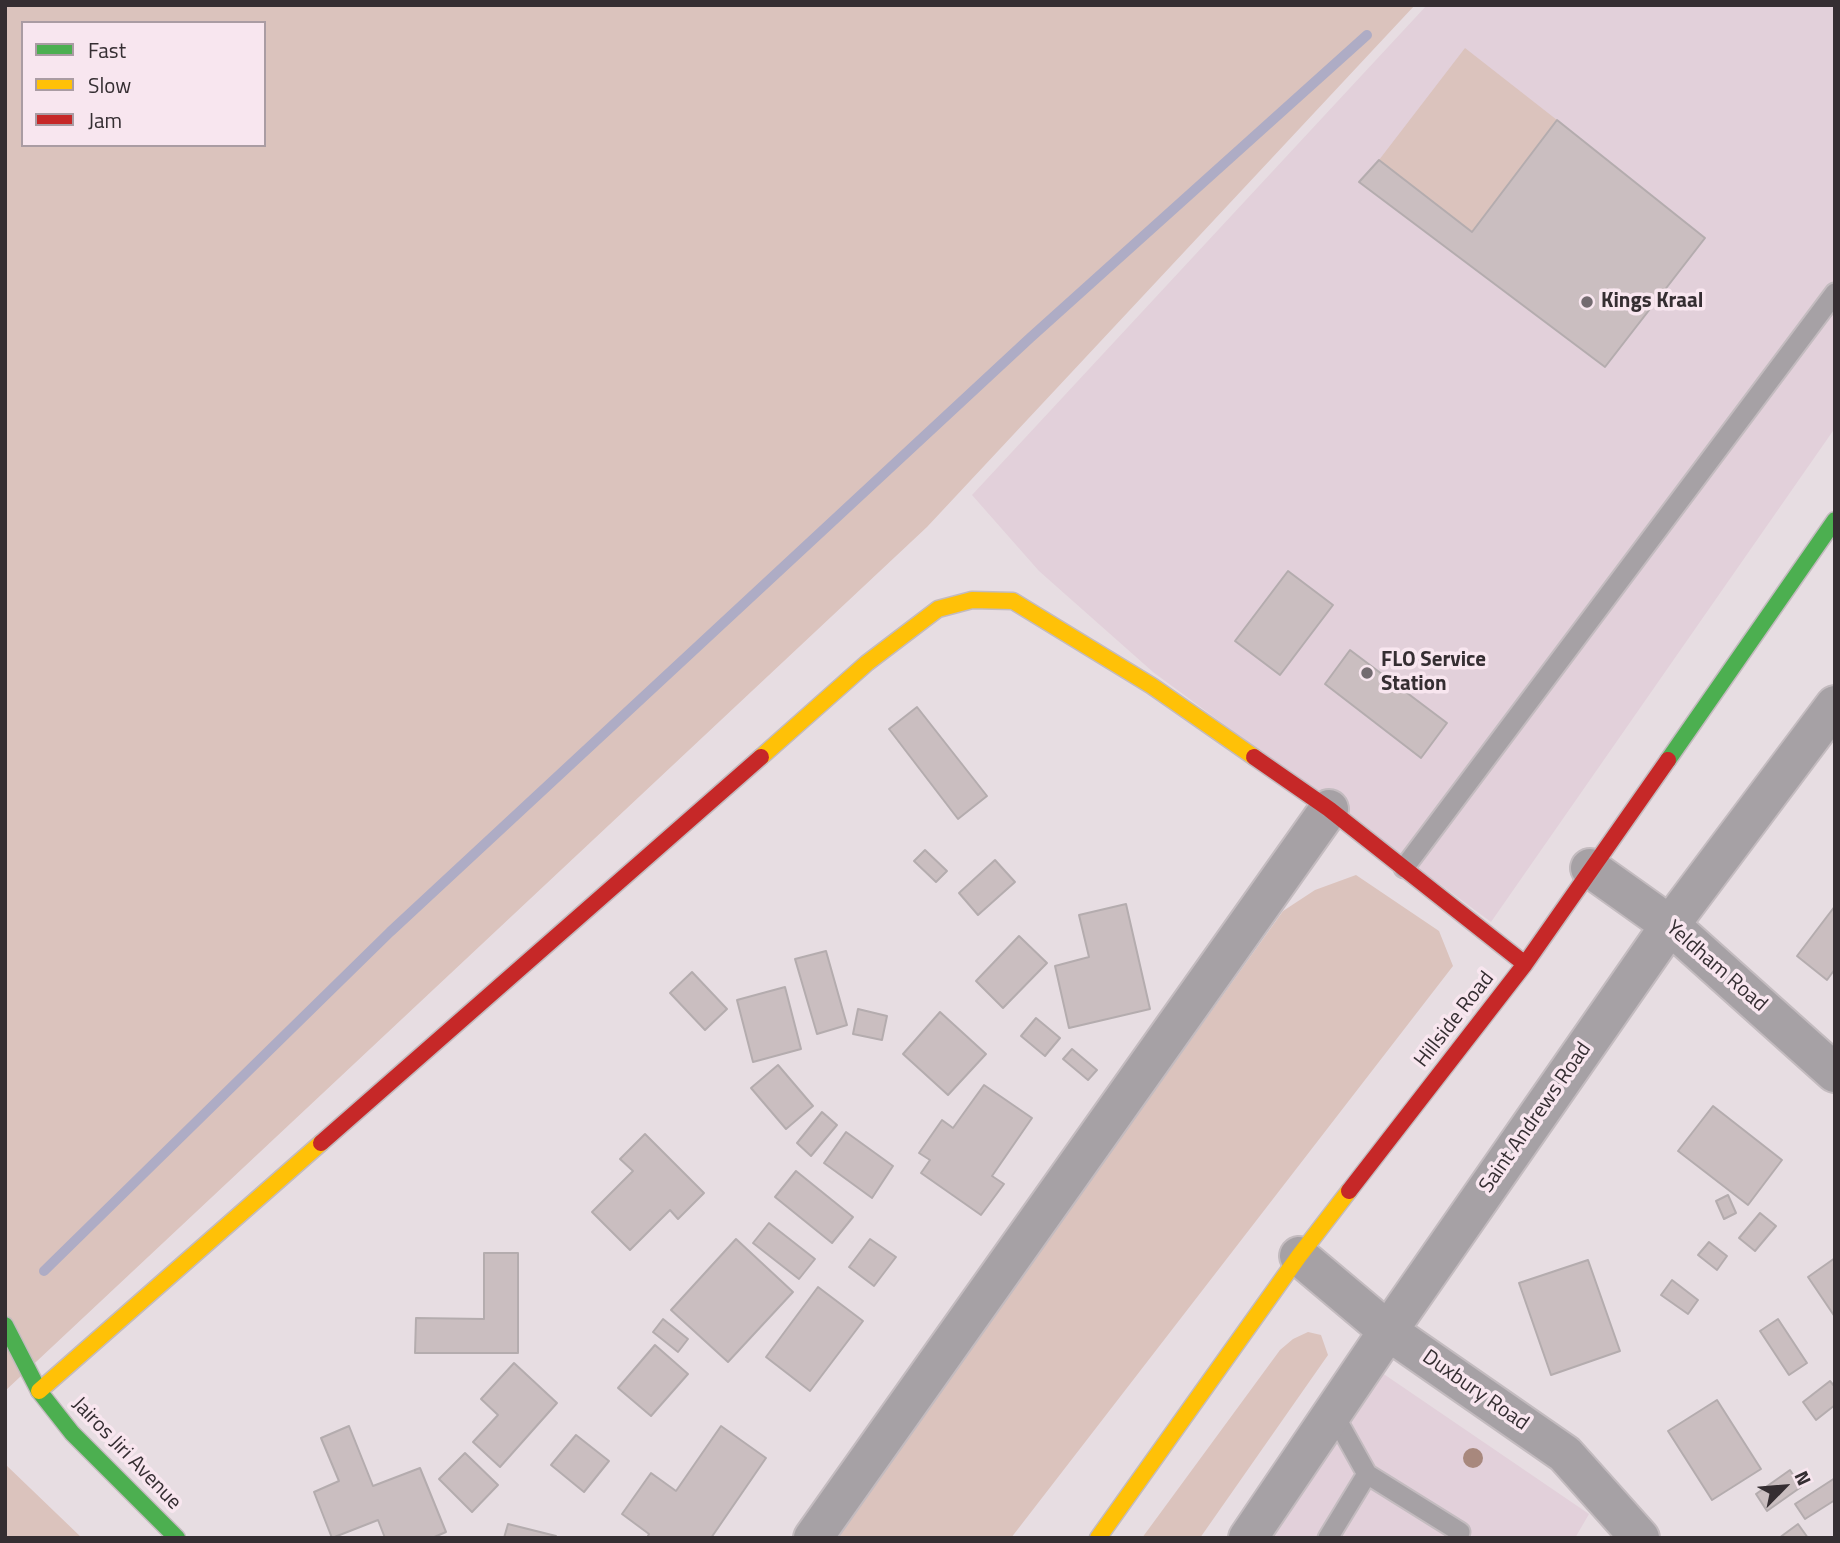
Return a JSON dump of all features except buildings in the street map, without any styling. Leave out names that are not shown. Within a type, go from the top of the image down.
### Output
[{"type":"street","name":"Hillside Road","points":[[1098,1538],[1299,1256],[1525,964],[1835,520]]},
{"type":"street","points":[[39,1391],[867,663],[937,609],[972,600],[1013,601],[1152,685],[1329,809],[1525,964]]},
{"type":"street","name":"Saint Andrews Road","points":[[1248,1538],[1670,925],[1835,705]]},
{"type":"street","points":[[813,1538],[1329,809]]},
{"type":"street","name":"Yeldham Road","points":[[1590,868],[1670,925],[1835,1073]]},
{"type":"street","name":"Duxbury Road","points":[[1299,1256],[1388,1331],[1566,1454],[1640,1538]]},
{"type":"street","name":"Jairos Jiri Avenue","points":[[5,1325],[39,1391],[72,1433],[177,1538]]},
{"type":"lane","points":[[1404,868],[1835,293]]},
{"type":"lane","points":[[1333,1413],[1367,1474],[1460,1532]]},
{"type":"lane","points":[[1328,1538],[1367,1474]]},
{"type":"shaded area","points":[[5,5],[1415,5],[927,527],[5,1391]]},
{"type":"shaded area","points":[[1427,5],[1835,5],[1835,428],[1491,922],[1153,672],[1039,571],[972,495]]},
{"type":"shaded area","points":[[1465,48],[1557,120],[1472,232],[1379,160]]},
{"type":"shaded area","points":[[1356,875],[1439,931],[1453,966],[1011,1538],[835,1538],[1283,911],[1315,890]]},
{"type":"shaded area","points":[[1308,1332],[1321,1335],[1328,1355],[1200,1538],[1142,1538],[1280,1350],[1293,1339]]},
{"type":"shaded area","points":[[1369,1364],[1589,1514],[1575,1538],[1256,1538]]},
{"type":"shaded area","points":[[5,1464],[82,1538],[5,1538]]},
{"type":"waterway","points":[[44,1271],[390,932],[1030,338],[1367,35]]},
{"type":"traffic: fast","points":[[1668,760],[1835,520]]},
{"type":"traffic: fast","points":[[5,1325],[39,1391],[72,1433],[177,1538]]},
{"type":"traffic: slow","points":[[761,757],[867,663],[938,609],[972,600],[1013,601],[1152,686],[1254,757]]},
{"type":"traffic: slow","points":[[39,1391],[321,1143]]},
{"type":"traffic: slow","points":[[1098,1538],[1299,1256],[1349,1191]]},
{"type":"traffic: jam","points":[[321,1143],[761,757]]},
{"type":"traffic: jam","points":[[1254,757],[1329,809],[1525,964]]},
{"type":"traffic: jam","points":[[1349,1191],[1525,964],[1668,760]]},
{"type":"place","name":"Kings Kraal","points":[[1587,302]]},
{"type":"place","name":"FLO Service Station","points":[[1367,673]]}]
